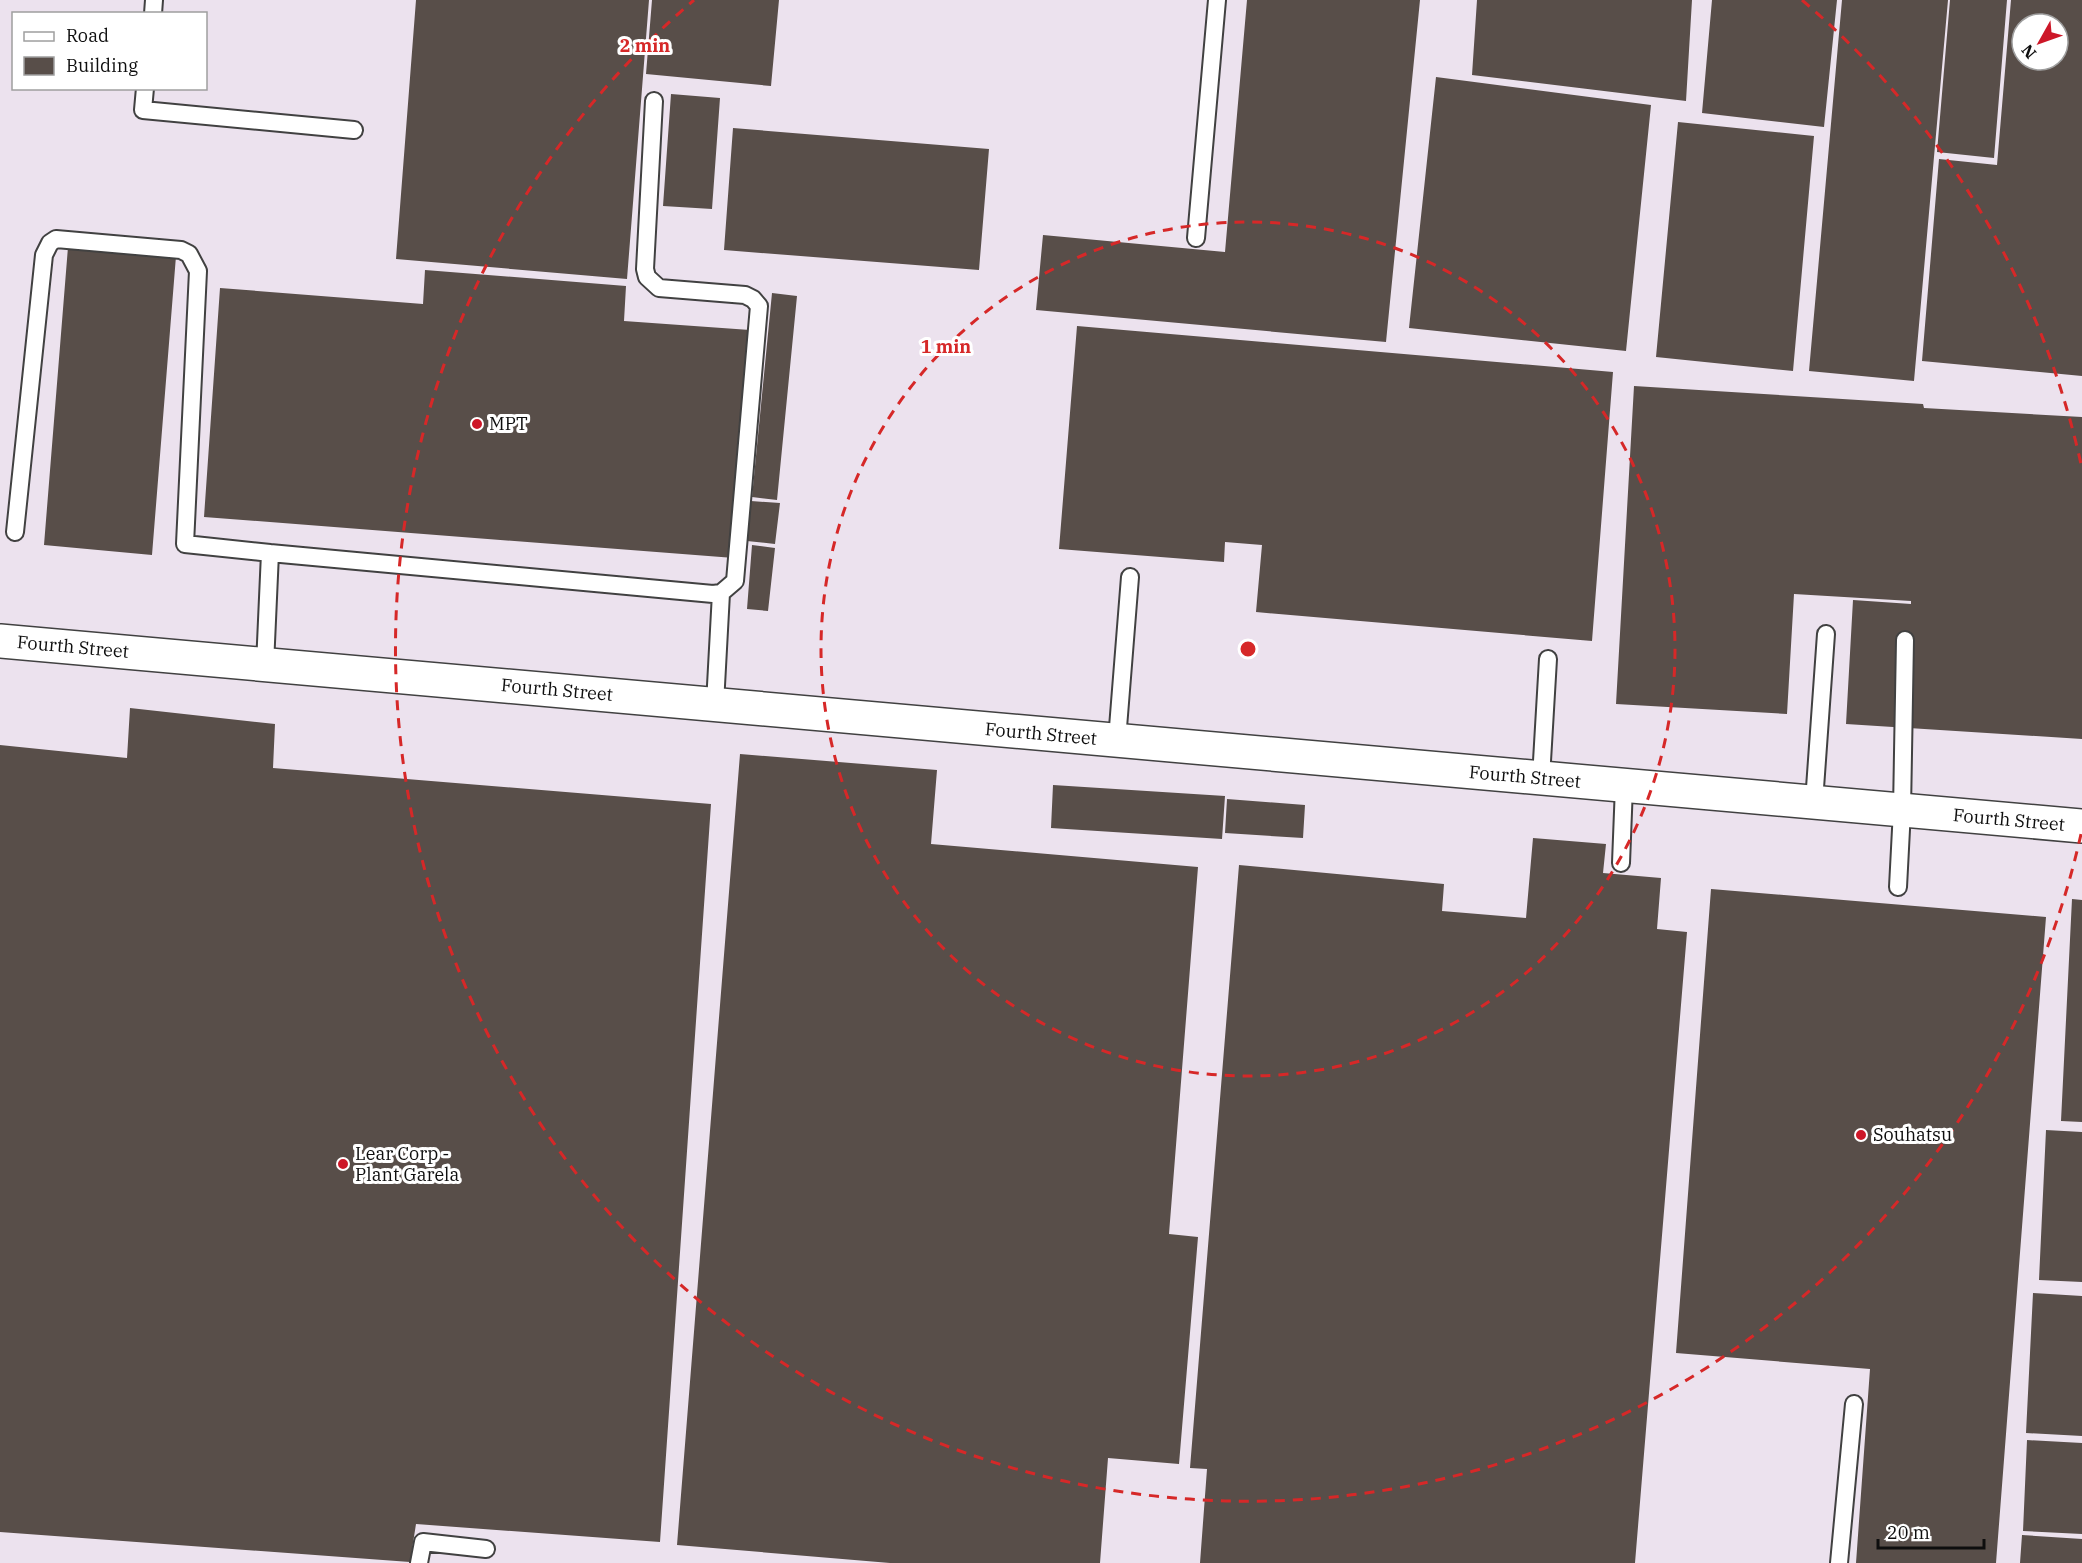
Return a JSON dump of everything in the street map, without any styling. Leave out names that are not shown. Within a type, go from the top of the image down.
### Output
[{"type":"street","name":"Fourth Street","points":[[0,641],[2082,826]]},
{"type":"lane","points":[[1196,237],[1216,0]]},
{"type":"lane","points":[[145,90],[143,110],[354,130]]},
{"type":"lane","points":[[15,532],[44,255],[50,243],[56,239],[181,250],[189,254],[198,271],[185,544],[720,593],[735,581],[759,306],[745,295],[659,288],[647,277],[645,269],[654,101]]},
{"type":"lane","points":[[265,665],[270,553]]},
{"type":"lane","points":[[1117,740],[1130,577]]},
{"type":"lane","points":[[715,704],[720,593]]},
{"type":"lane","points":[[1814,802],[1826,634]]},
{"type":"lane","points":[[1898,887],[1902,810],[1905,640]]},
{"type":"lane","points":[[1541,778],[1548,658]]},
{"type":"lane","points":[[1621,863],[1624,786]]},
{"type":"lane","points":[[1839,1563],[1854,1404]]},
{"type":"lane","points":[[419,1563],[423,1542],[486,1549]]},
{"type":"shaded area","points":[[0,0],[2082,0],[2082,1563],[0,1563]]},
{"type":"building","points":[[416,0],[649,0],[627,279],[396,259]]},
{"type":"building","points":[[652,0],[779,0],[771,86],[646,74]]},
{"type":"building","points":[[1247,0],[1420,0],[1386,342],[1036,310],[1043,235],[1225,252]]},
{"type":"building","points":[[1477,0],[1692,0],[1686,101],[1472,75]]},
{"type":"building","points":[[1712,0],[1837,0],[1824,127],[1702,113]]},
{"type":"building","points":[[1842,0],[1948,0],[1914,381],[1809,371]]},
{"type":"building","points":[[1950,0],[2007,0],[1994,158],[1937,152]]},
{"type":"building","points":[[2011,0],[2082,0],[2082,376],[1922,361],[1939,159],[1997,165]]},
{"type":"building","points":[[1436,77],[1651,105],[1626,351],[1409,328]]},
{"type":"building","points":[[671,94],[720,98],[712,209],[663,206]]},
{"type":"building","points":[[1678,122],[1814,136],[1793,371],[1656,357]]},
{"type":"building","points":[[733,128],[989,149],[979,270],[724,250]]},
{"type":"building","points":[[68,247],[176,256],[152,555],[44,545]]},
{"type":"building","name":"MPT","points":[[425,270],[626,286],[624,321],[750,330],[734,558],[204,517],[220,288],[423,304]]},
{"type":"building","points":[[772,293],[797,296],[777,500],[752,497]]},
{"type":"building","points":[[1077,326],[1613,372],[1592,641],[1256,612],[1262,545],[1225,542],[1224,562],[1059,549]]},
{"type":"building","points":[[1634,386],[1923,404],[1924,408],[2082,417],[2082,739],[1846,724],[1853,600],[1911,604],[1911,601],[1794,594],[1787,714],[1616,704]]},
{"type":"building","points":[[751,501],[780,503],[775,544],[747,541]]},
{"type":"building","points":[[752,545],[775,548],[768,611],[747,609]]},
{"type":"building","name":"Lear Corp - Plant Garela","points":[[130,708],[275,724],[273,768],[711,804],[660,1542],[416,1524],[410,1562],[0,1532],[0,745],[127,758]]},
{"type":"building","points":[[740,754],[937,770],[931,844],[1198,867],[1169,1234],[1198,1237],[1179,1464],[1108,1458],[1100,1563],[890,1563],[677,1545]]},
{"type":"building","points":[[1053,785],[1225,796],[1222,839],[1051,828]]},
{"type":"building","points":[[1227,799],[1305,805],[1303,838],[1225,833]]},
{"type":"building","points":[[1533,838],[1606,844],[1603,873],[1661,878],[1657,929],[1687,932],[1635,1563],[1200,1563],[1207,1469],[1190,1468],[1239,865],[1444,884],[1442,911],[1526,918]]},
{"type":"building","name":"Souhatsu","points":[[1711,889],[2046,917],[1996,1563],[1856,1563],[1870,1369],[1676,1353]]},
{"type":"building","points":[[2072,899],[2082,900],[2082,1122],[2061,1121]]},
{"type":"building","points":[[2046,1130],[2082,1132],[2082,1282],[2039,1280]]},
{"type":"building","points":[[2033,1293],[2082,1296],[2082,1436],[2026,1433]]},
{"type":"building","points":[[2027,1440],[2082,1443],[2082,1534],[2023,1531]]},
{"type":"building","points":[[2022,1535],[2082,1539],[2082,1563],[2020,1563]]},
{"type":"place","name":"MPT","points":[[477,424]]},
{"type":"place","name":"Souhatsu","points":[[1861,1135]]},
{"type":"place","name":"Lear Corp - Plant Garela","points":[[343,1164]]}]
